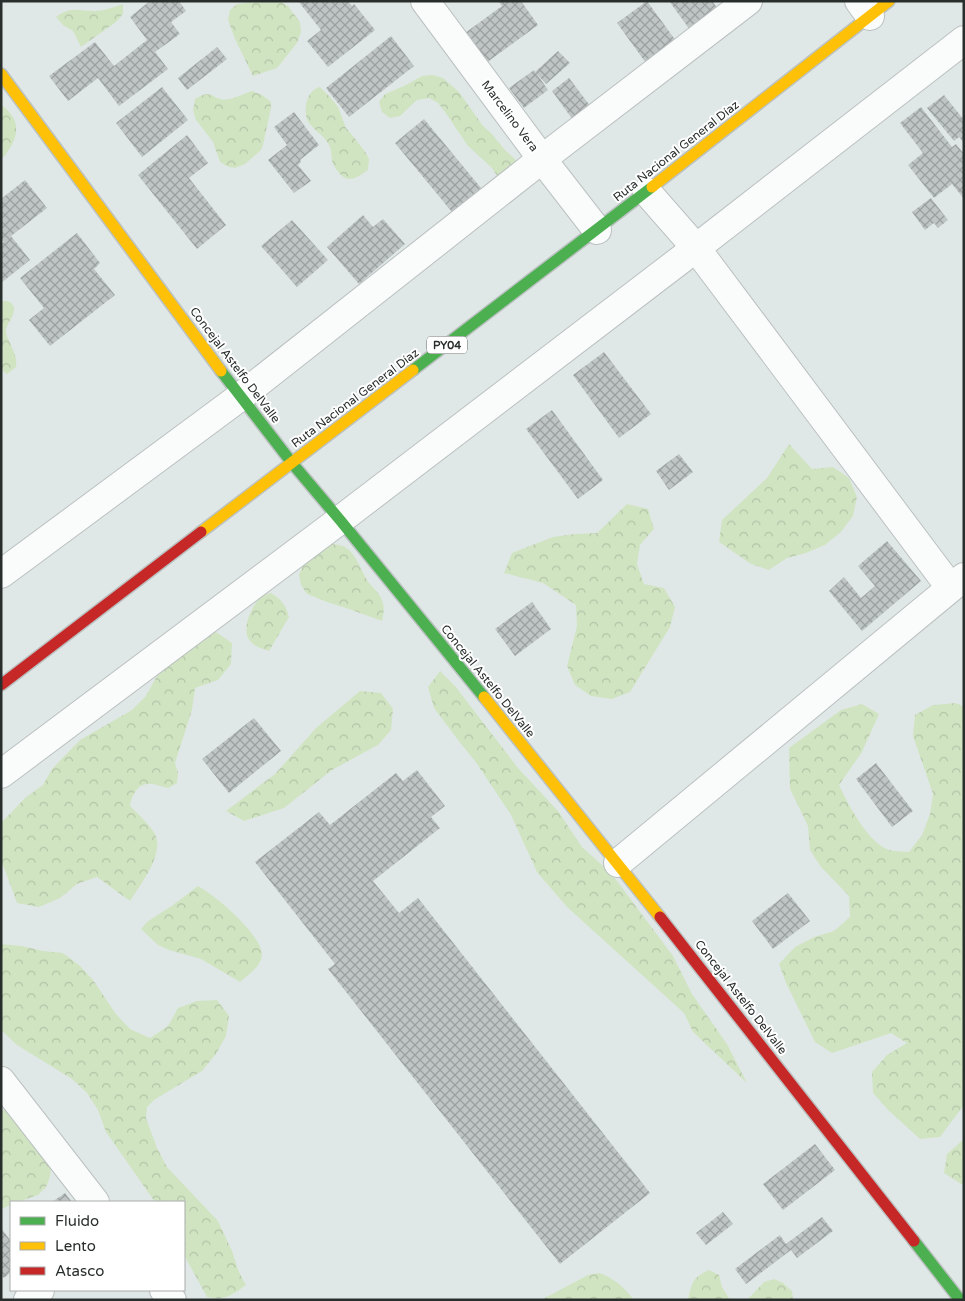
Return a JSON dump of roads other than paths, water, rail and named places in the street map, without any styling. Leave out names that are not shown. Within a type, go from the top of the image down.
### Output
[{"type":"main road","name":"Ruta Nacional General Díaz","points":[[1,685],[647,192],[873,6]]},
{"type":"main road","name":"Concejal Astelfo DelValle","points":[[1,74],[240,397],[618,863],[960,1300]]},
{"type":"street","name":"Marcelino Vera","points":[[424,1],[597,230]]},
{"type":"street","points":[[1,574],[240,397],[542,159],[748,1]]},
{"type":"street","points":[[1,774],[340,520],[964,40]]},
{"type":"street","points":[[618,863],[957,582],[696,248],[647,192]]},
{"type":"street","points":[[1,1081],[94,1201]]},
{"type":"street","points":[[28,1300],[39,1291]]}]
